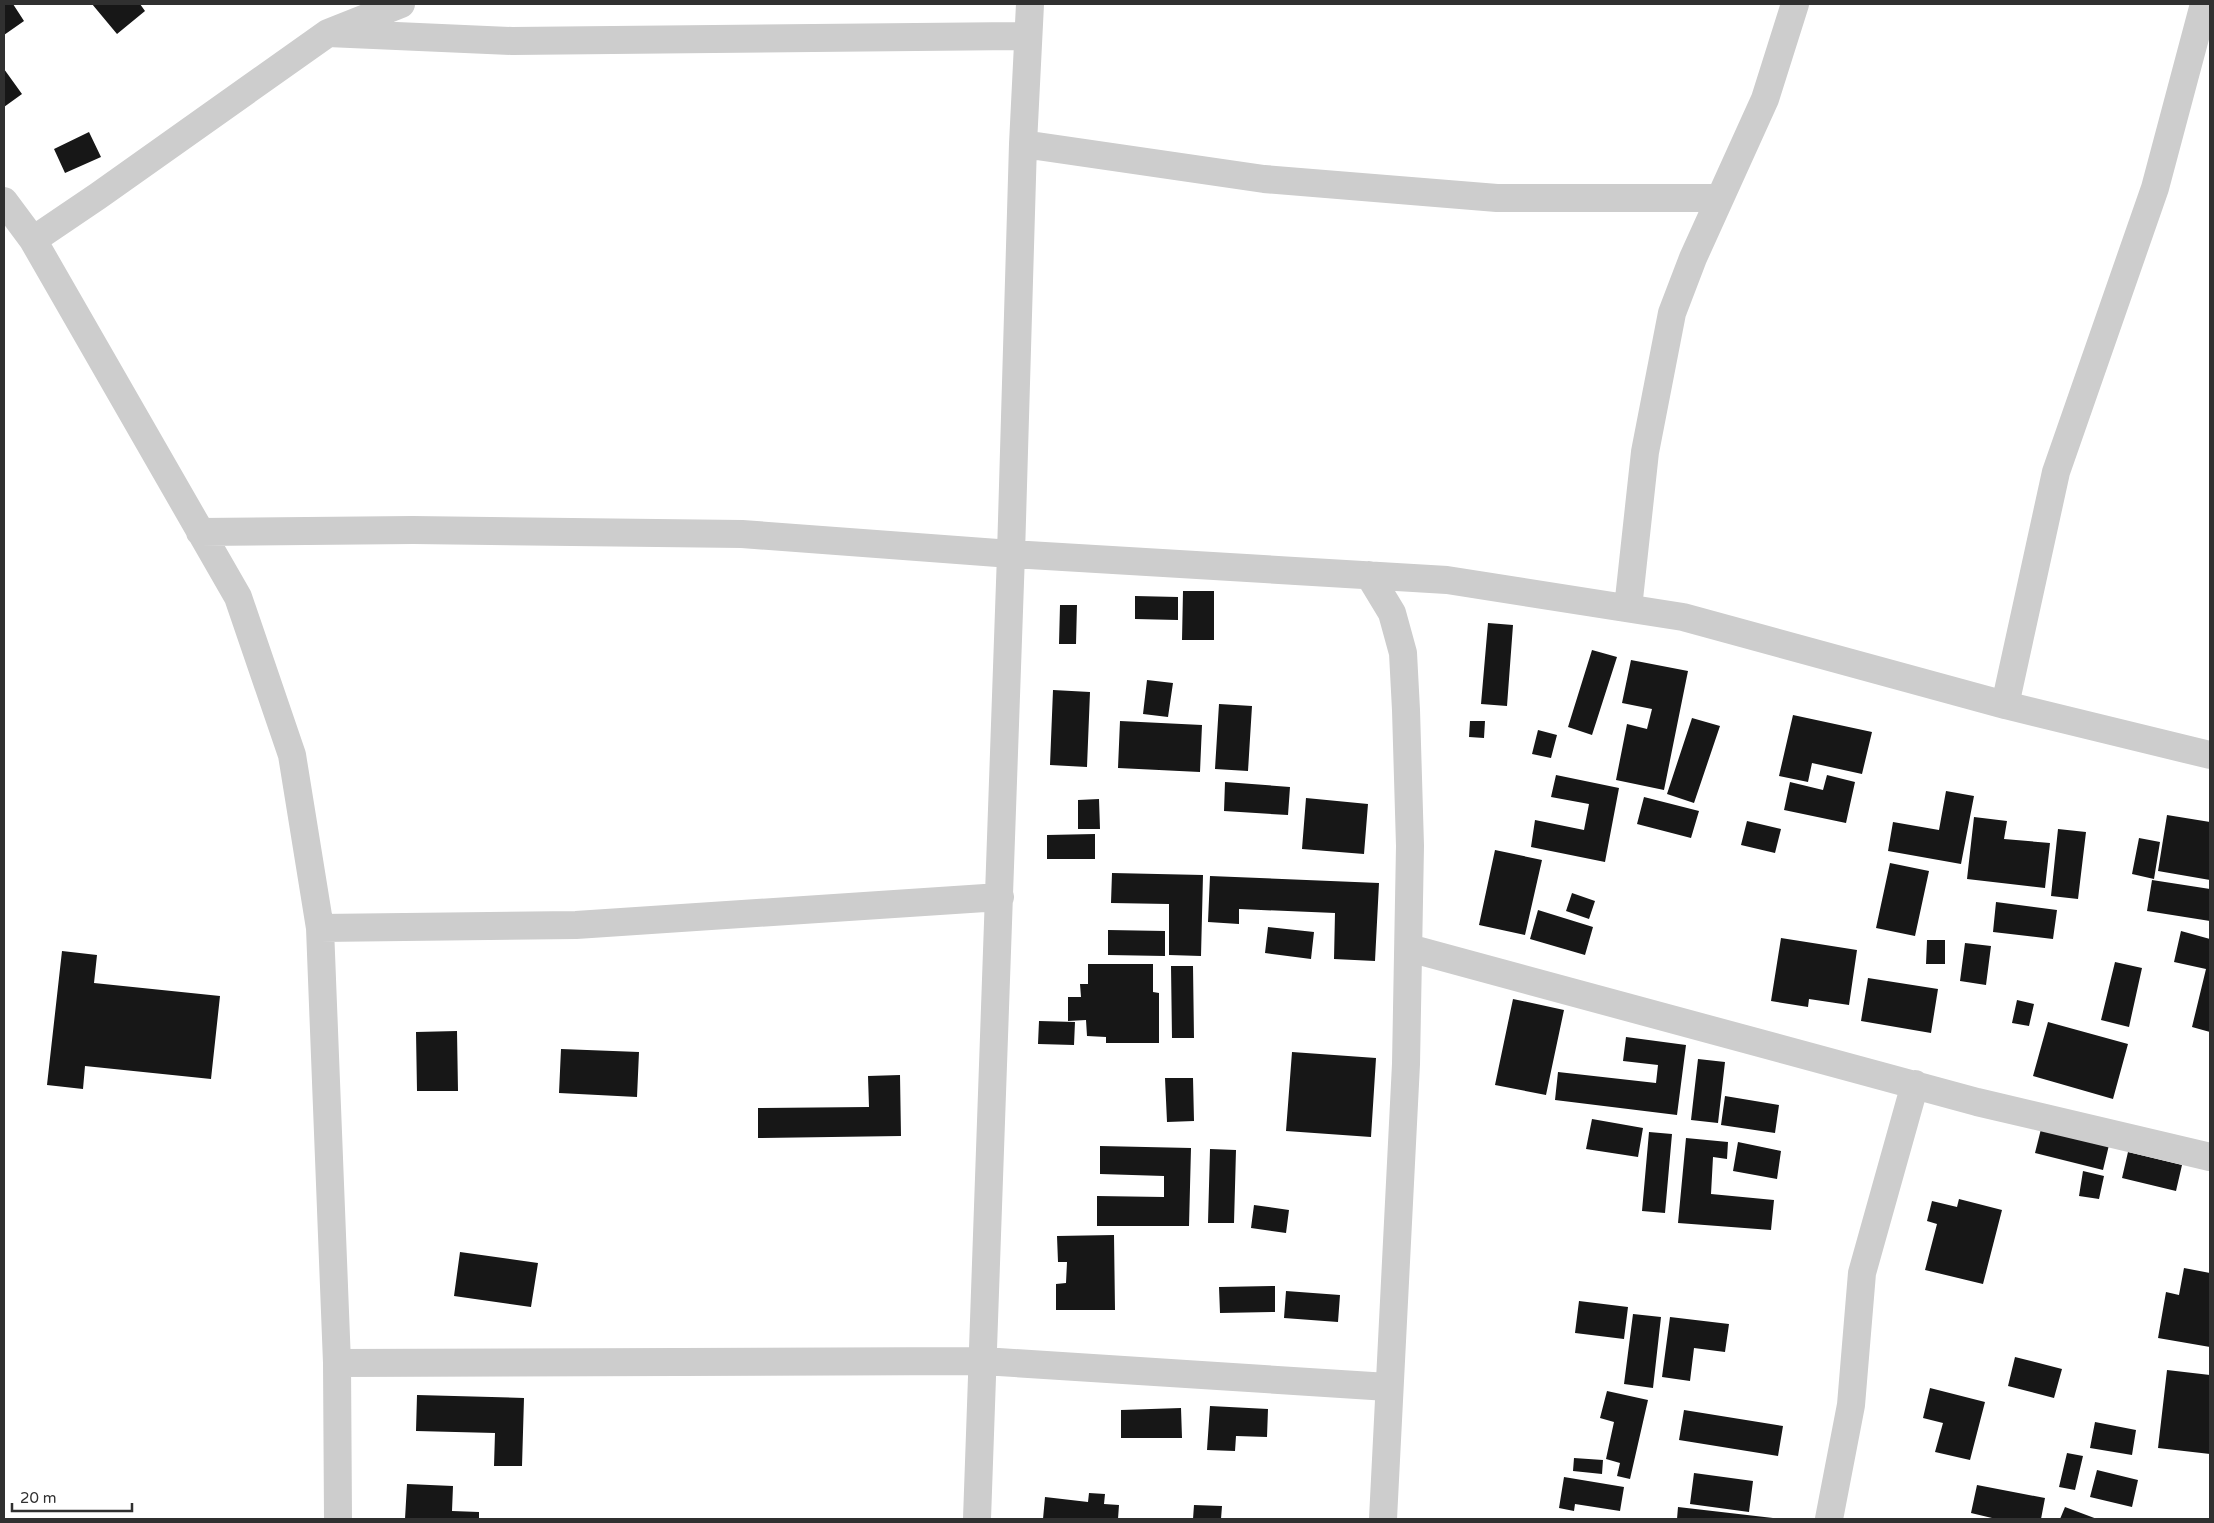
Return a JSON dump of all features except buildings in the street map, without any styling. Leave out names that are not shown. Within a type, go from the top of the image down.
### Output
[{"type":"street","points":[[33,240],[328,33],[401,4]]},
{"type":"street","points":[[977,1519],[1012,554],[1023,144],[1030,4]]},
{"type":"street","points":[[1628,608],[1645,452],[1672,313],[1693,258],[1765,99],[1795,4]]},
{"type":"street","points":[[2005,705],[2056,472],[2155,188],[2204,4]]},
{"type":"street","points":[[328,33],[512,41],[1028,36]]},
{"type":"street","points":[[1023,144],[1264,178],[1497,198],[1720,198]]},
{"type":"street","points":[[4,201],[33,240],[238,597],[292,755],[320,928],[338,1363],[338,1519]]},
{"type":"street","points":[[200,532],[413,530],[742,534],[1012,554],[1447,580],[1683,617],[2005,705],[2210,755]]},
{"type":"street","points":[[1369,575],[1392,613],[1402,653],[1406,710],[1410,846],[1406,1064],[1388,1387],[1383,1519]]},
{"type":"street","points":[[320,928],[576,925],[1000,897]]},
{"type":"street","points":[[1409,948],[1977,1102],[2210,1157]]},
{"type":"street","points":[[1829,1519],[1851,1405],[1862,1273],[1915,1084]]},
{"type":"street","points":[[338,1363],[983,1360],[1388,1387]]}]
